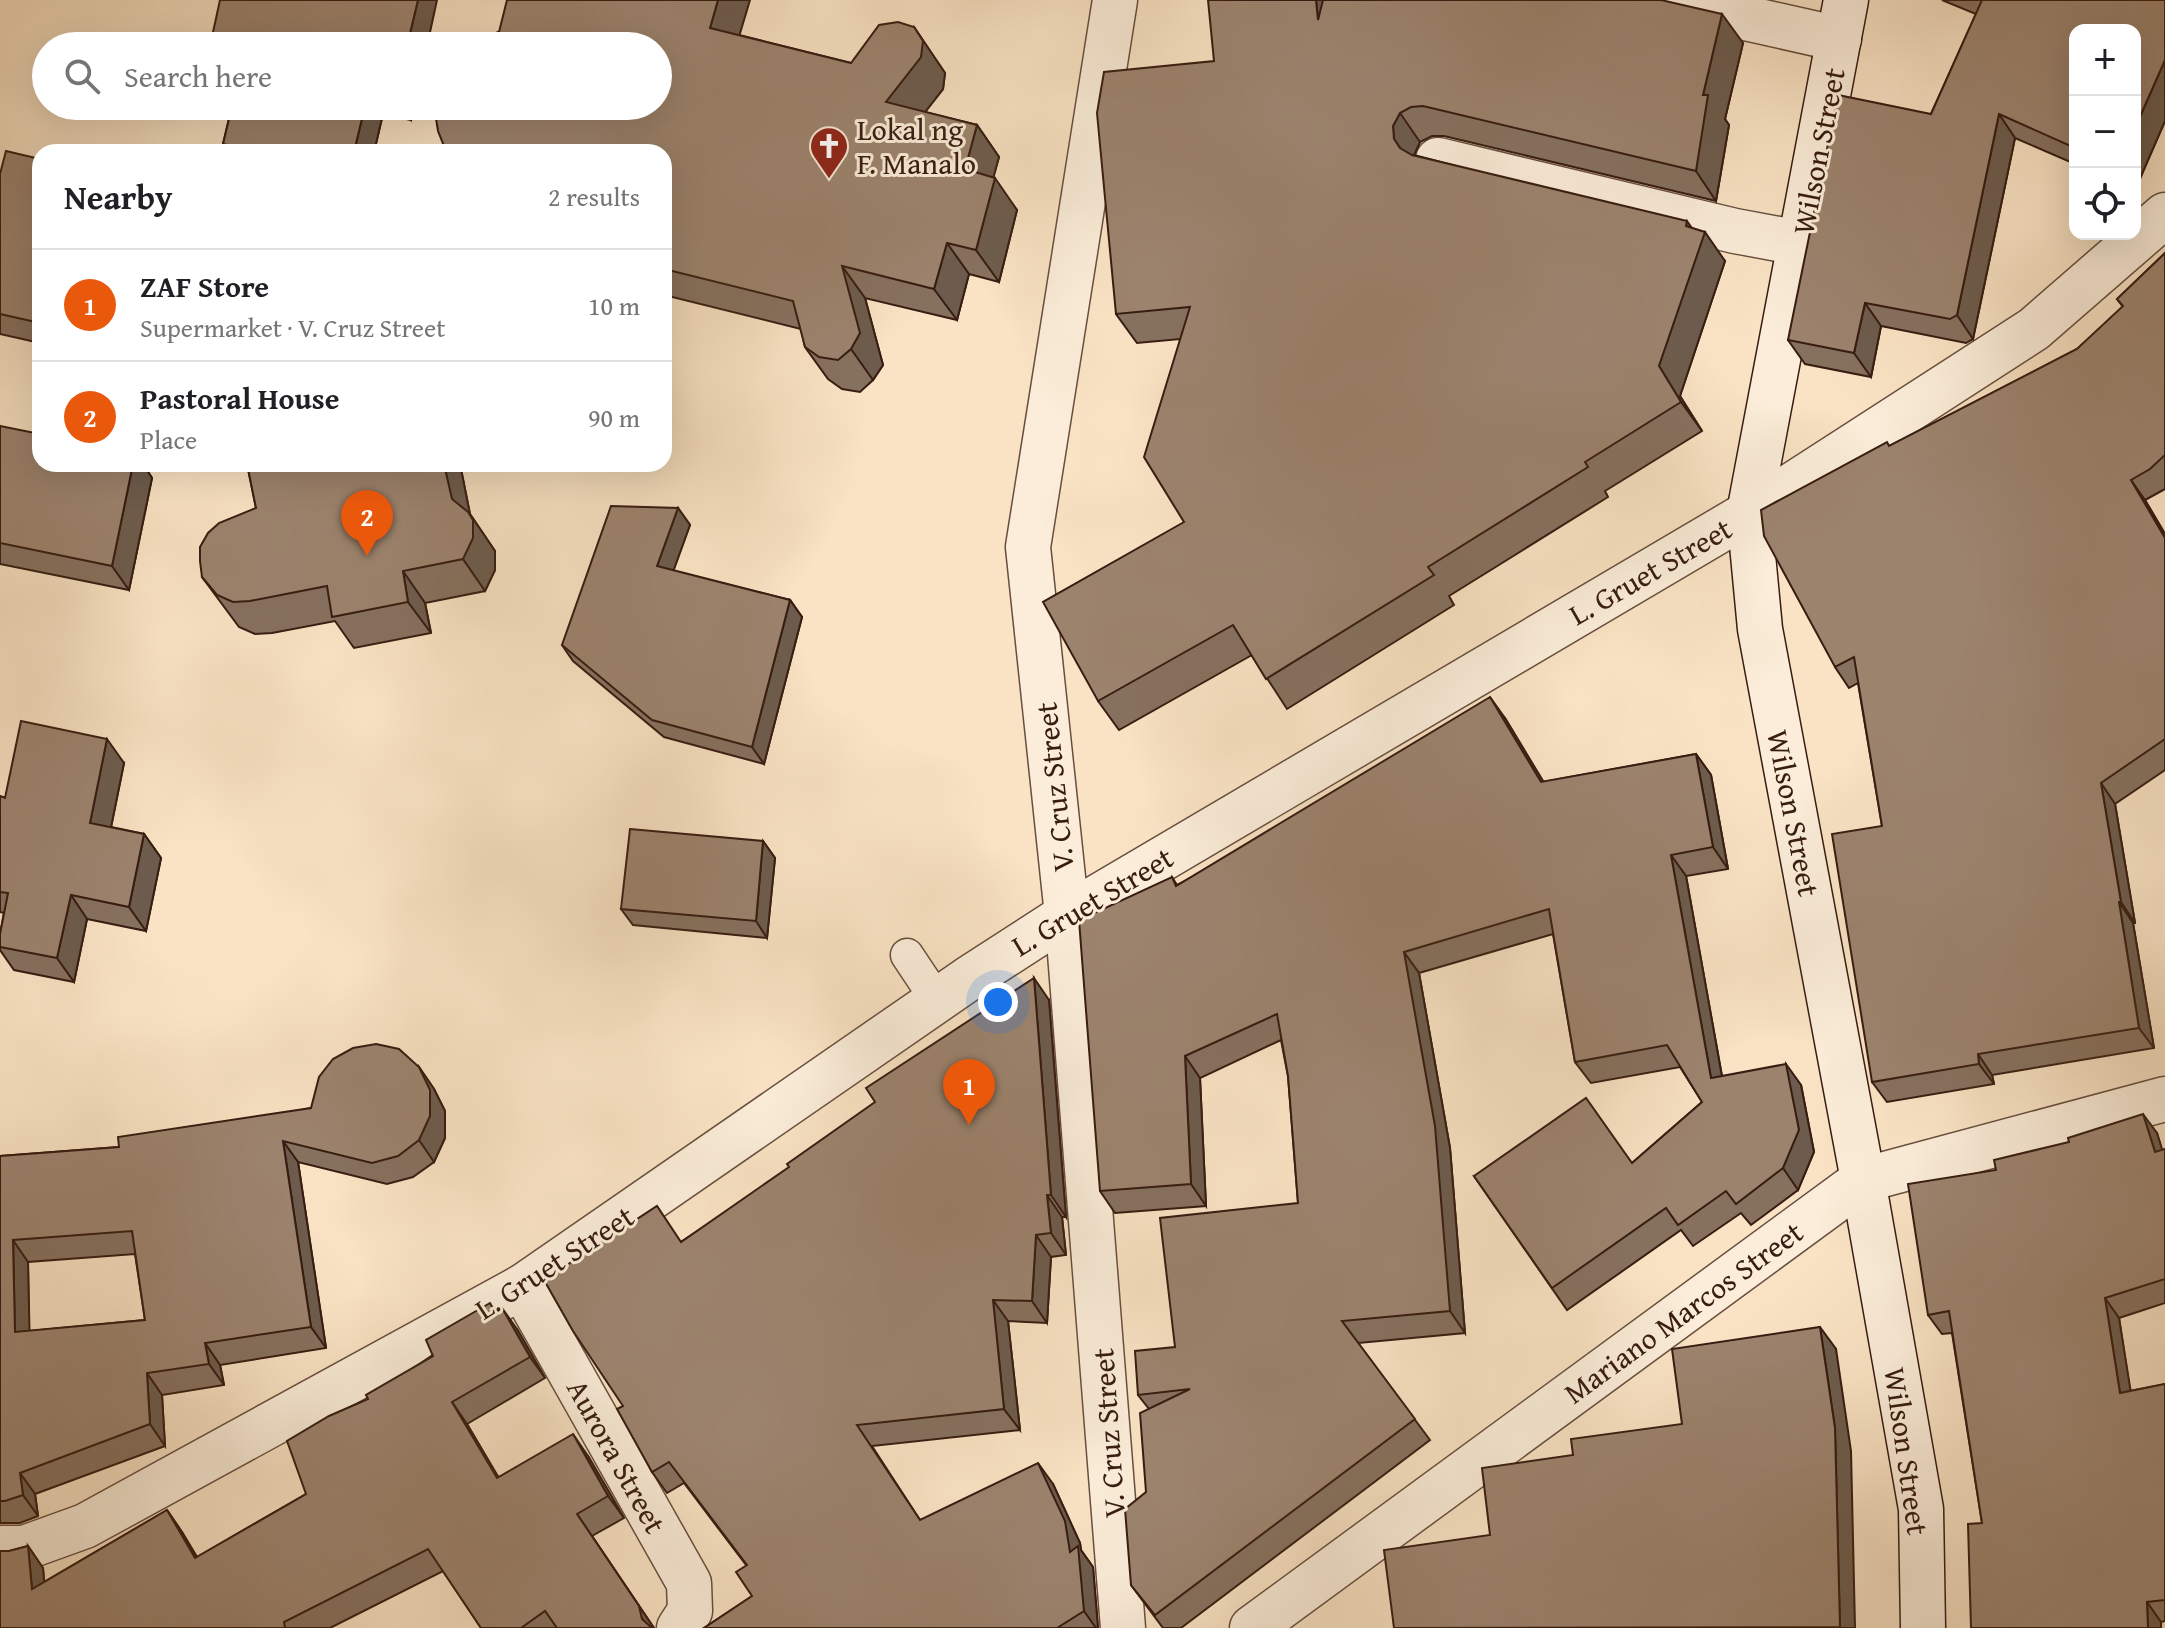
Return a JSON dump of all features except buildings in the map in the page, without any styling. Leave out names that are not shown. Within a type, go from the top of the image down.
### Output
[{"type":"street","name":"V. Cruz Street","points":[[1115,0],[1028,547],[1067,915],[1123,1628]]},
{"type":"street","points":[[1665,0],[1843,20]]},
{"type":"street","name":"Wilson Street","points":[[1843,20],[1749,513],[1760,629],[1921,1509],[1923,1628]]},
{"type":"street","points":[[1438,160],[1735,231],[1800,243]]},
{"type":"street","name":"L. Gruet Street","points":[[0,1548],[24,1548],[85,1526],[522,1287],[937,1000],[1067,915],[1749,513],[2034,329],[2165,215]]},
{"type":"street","name":"Mariano Marcos Street","points":[[1252,1628],[1863,1180],[2165,1099]]},
{"type":"street","name":"Aurora Street","points":[[522,1287],[689,1583],[690,1611],[679,1628]]},
{"type":"lane","points":[[907,955],[937,1000]]},
{"type":"place","name":"Lokal ng F. Manalo","points":[[829,180]]},
{"type":"place","name":"Pastoral House","points":[[367,556]]},
{"type":"place","name":"ZAF Store","points":[[969,1125]]}]
